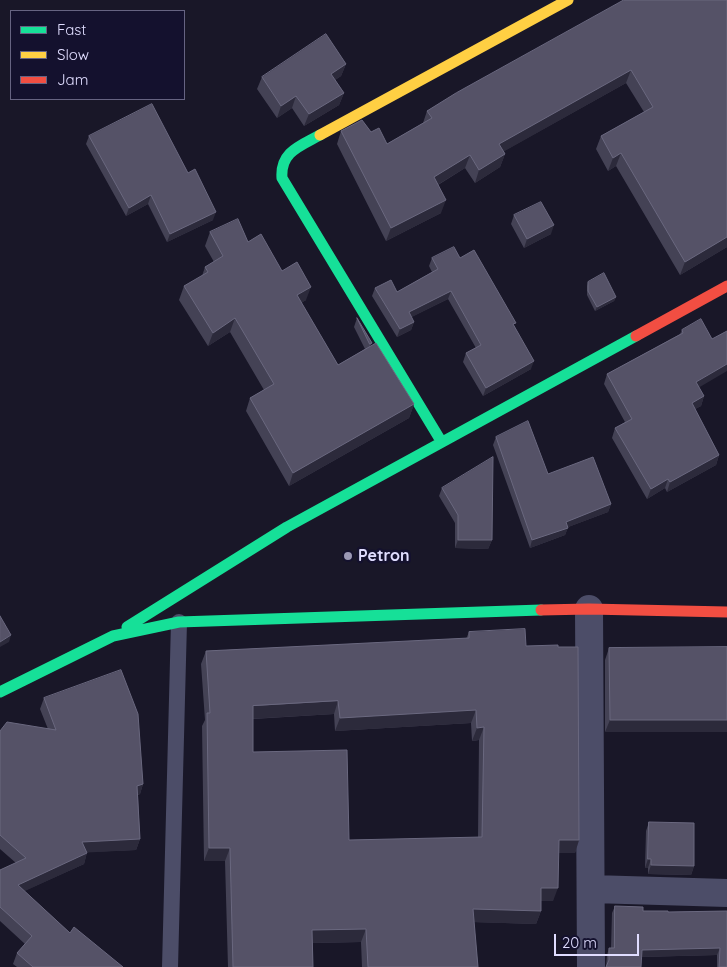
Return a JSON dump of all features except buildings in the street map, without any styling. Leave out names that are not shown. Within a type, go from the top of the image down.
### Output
[{"type":"street","points":[[441,441],[282,178],[281,166],[291,151],[568,0]]},
{"type":"street","points":[[0,692],[113,636],[287,527],[727,286]]},
{"type":"street","points":[[113,636],[179,622],[269,618],[589,609],[727,612]]},
{"type":"street","points":[[589,609],[591,967]]},
{"type":"street","points":[[592,889],[727,893]]},
{"type":"lane","points":[[170,967],[179,622]]},
{"type":"traffic: fast","points":[[320,135],[288,156],[282,169],[282,178],[441,441]]},
{"type":"traffic: fast","points":[[127,627],[287,527],[636,336]]},
{"type":"traffic: fast","points":[[0,692],[113,636],[179,622],[541,610]]},
{"type":"traffic: slow","points":[[320,135],[568,0]]},
{"type":"traffic: jam","points":[[636,336],[727,286]]},
{"type":"traffic: jam","points":[[541,610],[589,609],[727,612]]},
{"type":"place","name":"Petron","points":[[348,556]]}]
